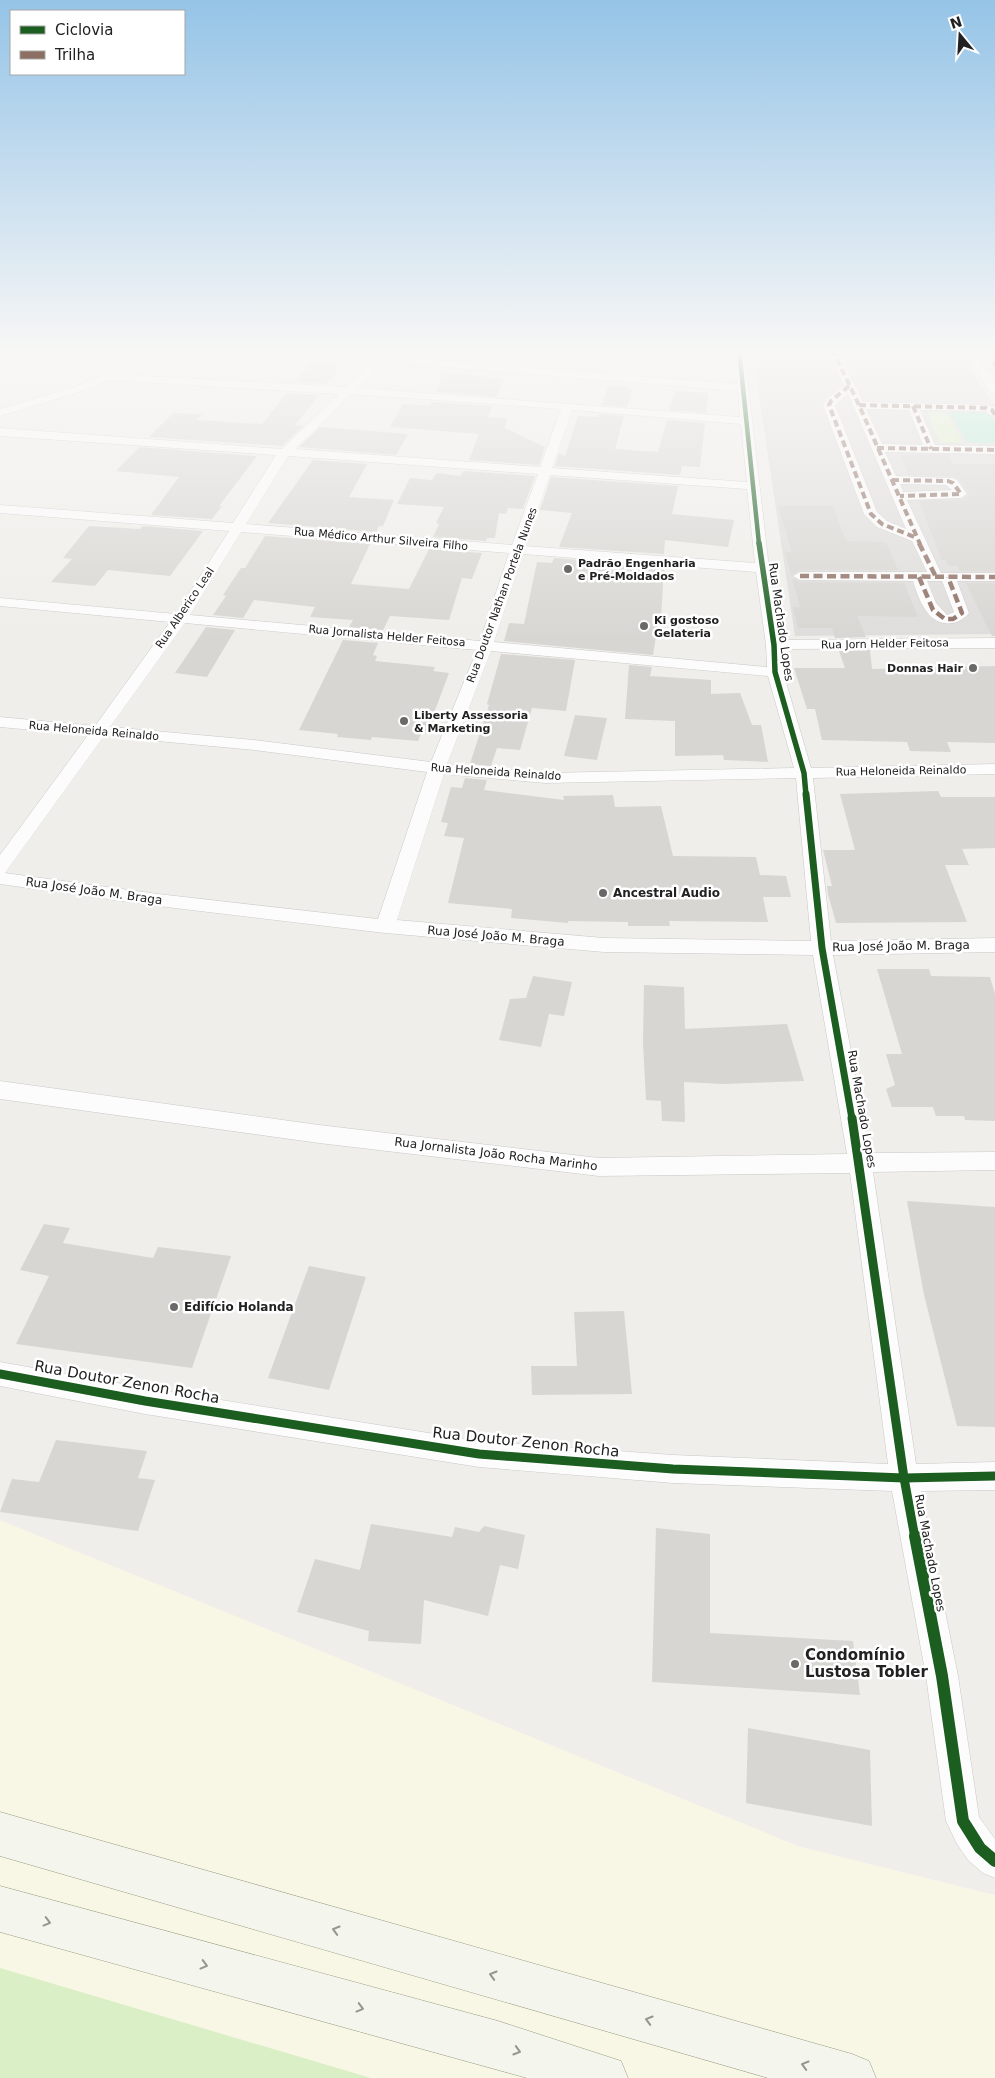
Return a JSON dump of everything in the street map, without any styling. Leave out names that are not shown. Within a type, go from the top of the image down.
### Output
[{"type":"main road","points":[[0,1834],[852,2078]]},
{"type":"main road","points":[[0,1909],[498,2046],[604,2078]]},
{"type":"street","points":[[180,446],[754,486]]},
{"type":"street","name":"Rua Alberico Leal","points":[[0,868],[180,619],[283,454],[291,446]]},
{"type":"street","name":"Rua Doutor Nathan Portela Nunes","points":[[385,926],[437,768],[486,645],[517,550],[555,446]]},
{"type":"street","name":"Rua Machado Lopes","points":[[750,446],[762,568],[774,644],[775,672],[804,772],[822,948],[860,1162],[904,1478],[942,1676],[963,1821],[972,1838],[995,1861]]},
{"type":"street","points":[[845,446],[871,514],[882,524],[917,538]]},
{"type":"street","points":[[920,577],[932,610],[944,618],[954,618],[962,613],[917,538],[900,496],[877,448],[995,450]]},
{"type":"street","points":[[892,480],[945,481],[953,483],[961,494],[900,496]]},
{"type":"street","name":"Rua Médico Arthur Silveira Filho","points":[[0,509],[762,568]]},
{"type":"street","points":[[800,576],[995,577]]},
{"type":"street","name":"Rua Jornalista Helder Feitosa","points":[[0,602],[775,672]]},
{"type":"street","name":"Rua Jorn Helder Feitosa","points":[[774,644],[995,642]]},
{"type":"street","name":"Rua Heloneida Reinaldo","points":[[0,722],[254,745],[437,768],[545,778],[995,769]]},
{"type":"street","name":"Rua José João M. Braga","points":[[0,878],[158,900],[385,926],[604,945],[822,948],[995,945]]},
{"type":"street","name":"Rua Jornalista João Rocha Marinho","points":[[0,1090],[319,1134],[599,1167],[995,1161]]},
{"type":"street","name":"Rua Doutor Zenon Rocha","points":[[0,1374],[145,1401],[479,1454],[673,1469],[904,1478],[995,1476]]},
{"type":"shaded area","points":[[767,446],[995,446],[995,634],[795,636]]},
{"type":"shaded area","points":[[0,1520],[798,1846],[995,1895],[995,2078],[0,2078]]},
{"type":"green space","points":[[0,1968],[371,2078],[0,2078]]},
{"type":"building","points":[[300,446],[401,446],[396,455]]},
{"type":"building","points":[[474,446],[545,447],[539,465],[469,460]]},
{"type":"building","points":[[568,446],[616,446],[615,449],[658,452],[660,446],[702,446],[700,467],[682,466],[680,475],[555,466],[559,453],[565,456]]},
{"type":"building","points":[[139,447],[257,456],[219,506],[222,506],[212,519],[151,515],[179,477],[116,471]]},
{"type":"building","points":[[901,455],[949,455],[953,464],[995,464],[995,571],[960,571],[958,566],[949,566],[946,560],[942,560],[919,501],[961,500],[968,496],[969,493],[959,479],[953,476],[909,475]]},
{"type":"building","points":[[313,460],[367,464],[349,497],[394,500],[383,526],[379,526],[376,532],[268,523]]},
{"type":"building","points":[[464,471],[535,476],[523,509],[508,508],[506,514],[499,513],[495,538],[487,538],[486,541],[433,537],[439,524],[436,523],[444,507],[397,504],[410,478],[432,480],[437,473],[460,476]]},
{"type":"building","points":[[551,477],[678,486],[672,514],[734,520],[728,547],[665,540],[664,554],[559,547],[572,513],[540,510]]},
{"type":"building","points":[[778,506],[833,506],[846,541],[886,542],[898,570],[800,570],[791,575],[785,552],[792,552]]},
{"type":"building","points":[[89,526],[140,529],[143,526],[203,531],[170,576],[108,570],[95,586],[51,582],[72,559],[63,558]]},
{"type":"building","points":[[265,536],[370,544],[351,584],[409,589],[429,549],[482,553],[472,579],[462,578],[449,620],[390,616],[383,630],[349,627],[353,620],[310,617],[315,607],[254,600],[243,618],[213,615],[226,596],[223,595],[241,568],[245,568]]},
{"type":"building","points":[[554,558],[664,567],[661,618],[659,618],[653,655],[504,641],[509,623],[524,624],[537,562],[552,563]]},
{"type":"building","points":[[792,578],[800,582],[904,583],[918,617],[857,616],[866,637],[835,638],[832,628],[798,628],[793,607],[800,607]]},
{"type":"building","points":[[966,583],[995,583],[995,636],[992,636]]},
{"type":"building","points":[[206,627],[235,630],[207,677],[175,673]]},
{"type":"building","points":[[343,640],[378,643],[373,655],[377,656],[375,661],[435,667],[433,671],[449,673],[426,734],[421,734],[418,741],[372,737],[371,740],[337,737],[338,734],[299,730]]},
{"type":"building","points":[[870,650],[872,669],[995,666],[995,743],[947,742],[951,752],[910,751],[907,742],[822,740],[815,709],[807,709],[794,668],[845,668],[839,651]]},
{"type":"building","points":[[501,654],[575,660],[566,711],[532,708],[520,750],[497,748],[491,766],[470,764],[489,705],[487,704]]},
{"type":"building","points":[[629,665],[652,667],[650,676],[711,680],[711,694],[740,693],[752,725],[761,725],[768,762],[724,760],[723,755],[675,756],[675,721],[625,719]]},
{"type":"building","points":[[575,715],[607,718],[597,760],[564,756]]},
{"type":"building","points":[[465,778],[487,780],[484,790],[564,800],[563,796],[613,795],[615,807],[661,806],[673,856],[756,857],[760,875],[786,876],[791,897],[763,897],[768,922],[669,921],[670,926],[628,926],[628,922],[568,921],[568,923],[511,918],[512,909],[448,903],[464,838],[444,836],[448,823],[441,822],[451,787],[462,788]]},
{"type":"building","points":[[938,791],[941,797],[995,797],[995,848],[962,849],[969,865],[945,865],[967,922],[836,923],[828,894],[827,886],[832,886],[823,850],[855,850],[840,794]]},
{"type":"building","points":[[877,969],[929,969],[931,976],[990,977],[995,994],[995,1121],[965,1120],[964,1116],[936,1116],[933,1107],[892,1107],[886,1089],[895,1085],[886,1054],[902,1054]]},
{"type":"building","points":[[533,976],[572,982],[564,1016],[549,1014],[541,1047],[499,1040],[510,999],[526,998]]},
{"type":"building","points":[[644,985],[684,987],[685,1029],[787,1024],[804,1081],[722,1084],[684,1082],[685,1122],[662,1121],[661,1101],[646,1100],[643,1043]]},
{"type":"building","points":[[907,1201],[995,1207],[995,1427],[957,1426],[924,1295]]},
{"type":"building","points":[[44,1224],[70,1228],[63,1243],[153,1258],[158,1247],[231,1256],[192,1368],[16,1344],[49,1276],[20,1270]]},
{"type":"building","points":[[309,1266],[366,1277],[329,1390],[268,1378]]},
{"type":"building","points":[[624,1311],[632,1394],[532,1395],[531,1366],[577,1366],[574,1312]]},
{"type":"building","points":[[56,1440],[147,1451],[138,1478],[155,1480],[138,1531],[0,1512],[12,1479],[39,1482]]},
{"type":"building","points":[[371,1524],[452,1537],[455,1527],[479,1532],[484,1526],[525,1535],[518,1569],[500,1565],[488,1616],[424,1600],[421,1644],[368,1641],[369,1631],[297,1612],[315,1559],[360,1570]]},
{"type":"building","points":[[656,1528],[710,1534],[710,1633],[853,1641],[860,1695],[652,1682]]},
{"type":"building","points":[[748,1728],[870,1750],[872,1826],[746,1803]]},
{"type":"marked path","points":[[845,446],[871,514],[882,524],[917,538]]},
{"type":"marked path","points":[[877,446],[936,577]]},
{"type":"marked path","points":[[877,448],[995,450]]},
{"type":"marked path","points":[[892,480],[948,481],[953,483],[961,494],[900,496]]},
{"type":"marked path","points":[[800,576],[995,577]]},
{"type":"marked path","points":[[919,577],[928,603],[933,610],[945,619],[953,619],[962,613],[948,577]]},
{"type":"cycle path","points":[[749,446],[762,568],[774,645],[775,672],[804,773],[822,948],[860,1162],[904,1478],[942,1676],[963,1821],[980,1848],[995,1861]]},
{"type":"cycle path","points":[[0,1374],[145,1401],[479,1454],[673,1469],[904,1478],[995,1476]]},
{"type":"place","name":"Padrão Engenharia e Pré-Moldados","points":[[568,569]]},
{"type":"place","name":"Ki gostoso Gelateria","points":[[644,626]]},
{"type":"place","name":"Donnas Hair","points":[[973,668]]},
{"type":"place","name":"Liberty Assessoria & Marketing","points":[[404,721]]},
{"type":"place","name":"Ancestral Audio","points":[[603,893]]},
{"type":"place","name":"Edifício Holanda","points":[[174,1307]]},
{"type":"place","name":"Condomínio Lustosa Tobler","points":[[795,1664]]}]
